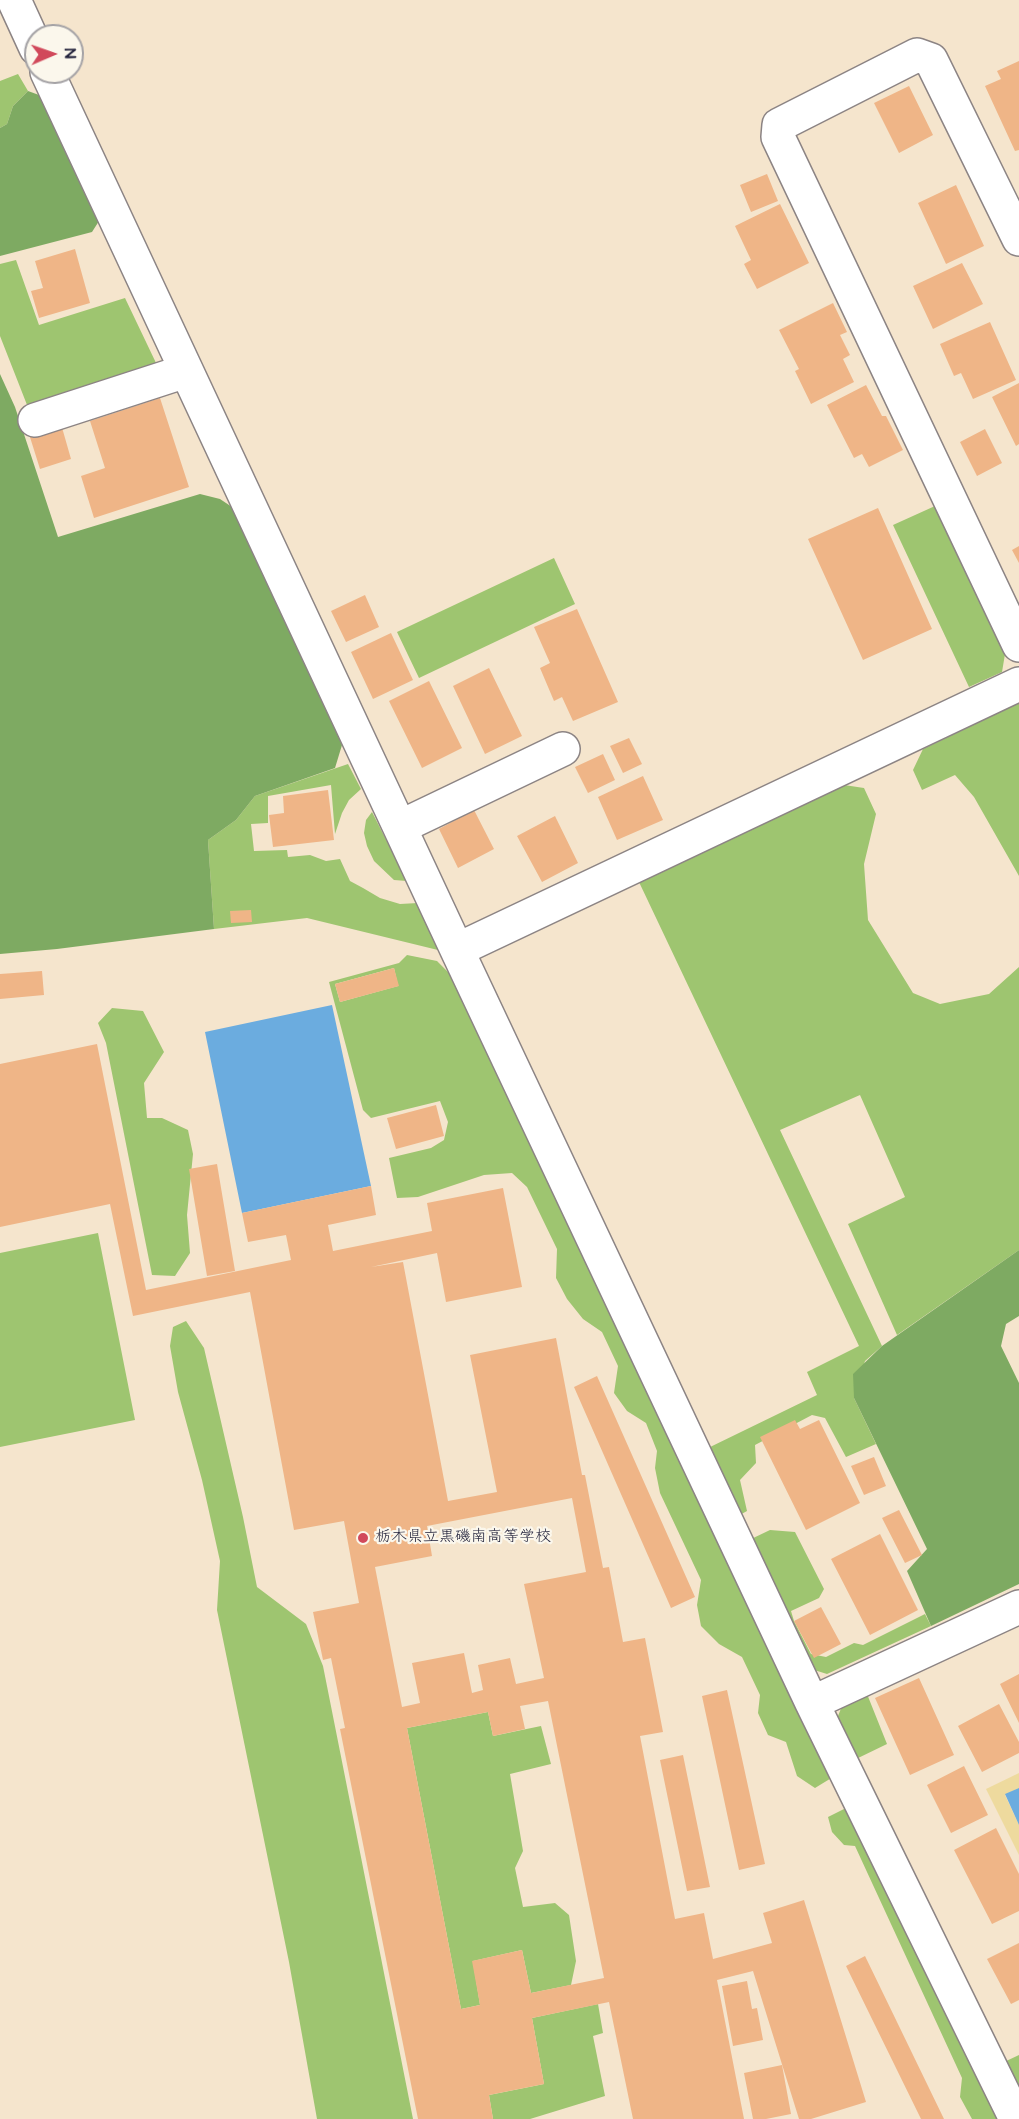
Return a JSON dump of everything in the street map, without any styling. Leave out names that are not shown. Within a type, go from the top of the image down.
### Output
[{"type":"street","points":[[14,0],[25,24]]},
{"type":"street","points":[[1019,239],[931,60],[917,55],[779,125],[778,137],[1019,645]]},
{"type":"street","points":[[53,84],[812,1703],[1017,2118]]},
{"type":"street","points":[[35,420],[186,371]]},
{"type":"street","points":[[457,950],[1019,684]]},
{"type":"street","points":[[400,827],[563,749]]},
{"type":"street","points":[[812,1703],[1019,1607]]},
{"type":"green space","points":[[18,74],[28,91],[13,106],[7,124],[0,128],[0,81]]},
{"type":"green space","points":[[28,91],[39,95],[99,221],[92,232],[0,256],[0,128],[7,124],[13,106]]},
{"type":"green space","points":[[16,260],[39,325],[125,298],[157,365],[29,410],[0,336],[0,264]]},
{"type":"green space","points":[[0,374],[15,407],[58,537],[200,494],[220,499],[238,511],[342,745],[335,768],[255,796],[236,820],[208,840],[214,929],[0,954]]},
{"type":"green space","points":[[935,506],[1005,654],[1002,672],[969,687],[893,525]]},
{"type":"green space","points":[[554,558],[575,604],[419,678],[397,632]]},
{"type":"green space","points":[[1019,703],[1019,876],[974,797],[955,775],[922,790],[913,770],[923,749]]},
{"type":"green space","points":[[348,764],[361,789],[349,800],[335,834],[331,785],[268,796],[268,823],[251,824],[254,851],[287,850],[288,857],[310,855],[326,861],[340,859],[350,881],[380,898],[400,904],[418,903],[442,951],[307,918],[214,929],[208,840],[236,820],[255,796]]},
{"type":"green space","points":[[844,785],[864,788],[876,814],[864,864],[868,920],[913,993],[940,1004],[989,994],[1019,967],[1019,1250],[897,1335],[848,1224],[905,1197],[860,1095],[780,1130],[882,1346],[865,1361],[854,1398],[876,1444],[846,1457],[825,1418],[812,1415],[755,1445],[756,1463],[740,1480],[747,1511],[736,1517],[706,1449],[817,1395],[807,1372],[859,1346],[639,882]]},
{"type":"green space","points":[[372,812],[407,881],[394,880],[374,861],[364,833],[366,820]]},
{"type":"green space","points":[[407,955],[437,961],[449,973],[833,1777],[815,1788],[797,1776],[786,1742],[768,1735],[758,1713],[760,1695],[742,1657],[719,1644],[701,1626],[697,1605],[701,1580],[660,1493],[655,1468],[657,1451],[646,1423],[627,1411],[614,1393],[618,1366],[602,1332],[583,1319],[567,1299],[556,1278],[557,1249],[527,1187],[512,1173],[484,1175],[418,1197],[397,1198],[389,1158],[431,1148],[444,1140],[448,1122],[440,1101],[371,1118],[363,1110],[329,982],[399,963]],"holes":[[[394,968],[398,986],[340,1002],[335,984]]]},
{"type":"green space","points":[[112,1008],[143,1011],[164,1052],[144,1083],[147,1118],[162,1118],[188,1130],[193,1154],[187,1215],[190,1253],[175,1276],[152,1275],[106,1043],[98,1023]]},
{"type":"green space","points":[[98,1233],[135,1420],[0,1447],[0,1253]]},
{"type":"green space","points":[[1019,1250],[1019,1316],[1006,1324],[1001,1346],[1019,1383],[1019,1584],[931,1626],[907,1571],[927,1549],[854,1398],[853,1374],[882,1346]]},
{"type":"green space","points":[[186,1321],[204,1348],[257,1587],[306,1624],[323,1666],[413,2119],[317,2119],[289,1962],[217,1610],[220,1561],[202,1480],[178,1392],[170,1346],[173,1327]]},
{"type":"green space","points":[[770,1530],[795,1532],[824,1589],[819,1598],[791,1611],[811,1654],[826,1657],[854,1643],[863,1645],[925,1614],[931,1626],[827,1674],[811,1669],[747,1541]]},
{"type":"green space","points":[[867,1694],[887,1744],[854,1760],[836,1721],[842,1706]]},
{"type":"green space","points":[[488,1712],[493,1736],[541,1726],[551,1764],[510,1774],[523,1851],[515,1868],[523,1907],[555,1903],[569,1915],[576,1961],[571,1985],[531,1993],[522,1950],[473,1961],[480,2005],[461,2009],[407,1728]]},
{"type":"green space","points":[[850,1806],[998,2119],[972,2119],[960,2097],[962,2078],[855,1846],[844,1845],[832,1832],[828,1817]]},
{"type":"green space","points":[[598,2004],[603,2033],[593,2036],[605,2096],[530,2119],[493,2119],[489,2095],[544,2084],[532,2018]]},
{"type":"green space","points":[[1019,2055],[1019,2088],[1002,2063]]},
{"type":"sand","points":[[1019,1773],[1019,1788],[1005,1795],[1019,1825],[1019,1855],[986,1789]]},
{"type":"water","points":[[332,1005],[371,1186],[242,1213],[205,1032]]},
{"type":"water","points":[[1019,1788],[1019,1825],[1005,1794]]},
{"type":"building","points":[[1019,61],[1019,150],[1015,151],[985,86],[1001,79],[997,71]]},
{"type":"building","points":[[909,86],[933,135],[899,153],[874,103]]},
{"type":"building","points":[[767,174],[778,201],[751,212],[740,185]]},
{"type":"building","points":[[956,185],[984,246],[946,264],[918,203]]},
{"type":"building","points":[[780,204],[809,263],[757,289],[744,264],[751,260],[735,226]]},
{"type":"building","points":[[75,249],[90,303],[39,318],[31,291],[43,288],[35,261]]},
{"type":"building","points":[[962,263],[983,304],[933,329],[913,286]]},
{"type":"building","points":[[833,303],[847,332],[840,335],[850,355],[843,359],[854,382],[811,404],[795,371],[799,369],[779,330]]},
{"type":"building","points":[[990,322],[1016,380],[973,399],[961,373],[954,376],[940,344]]},
{"type":"building","points":[[1019,383],[1019,444],[1016,446],[992,397]]},
{"type":"building","points":[[866,385],[882,416],[886,416],[903,450],[869,467],[862,454],[854,458],[827,405]]},
{"type":"building","points":[[160,398],[189,487],[94,518],[81,476],[105,468],[90,421]]},
{"type":"building","points":[[61,424],[71,459],[40,469],[29,434]]},
{"type":"building","points":[[985,429],[1002,463],[977,476],[960,442]]},
{"type":"building","points":[[878,508],[932,629],[863,660],[808,539]]},
{"type":"building","points":[[1019,546],[1019,563],[1012,550]]},
{"type":"building","points":[[365,595],[379,627],[346,642],[331,611]]},
{"type":"building","points":[[577,609],[618,702],[573,721],[562,697],[554,701],[540,668],[550,663],[534,627]]},
{"type":"building","points":[[391,633],[413,680],[373,699],[351,652]]},
{"type":"building","points":[[489,668],[522,736],[485,754],[453,686]]},
{"type":"building","points":[[429,681],[462,748],[422,768],[389,701]]},
{"type":"building","points":[[629,738],[642,764],[623,773],[610,746]]},
{"type":"building","points":[[603,754],[615,780],[588,793],[575,767]]},
{"type":"building","points":[[643,776],[663,820],[617,840],[598,797]]},
{"type":"building","points":[[328,790],[334,840],[273,847],[269,815],[284,813],[283,796]]},
{"type":"building","points":[[474,810],[494,849],[458,868],[439,829]]},
{"type":"building","points":[[555,816],[578,863],[542,882],[517,836]]},
{"type":"building","points":[[251,910],[252,922],[231,923],[230,911]]},
{"type":"building","points":[[394,968],[399,986],[340,1002],[335,984]]},
{"type":"building","points":[[42,971],[44,995],[0,999],[0,974]]},
{"type":"building","points":[[97,1044],[146,1290],[291,1260],[286,1235],[248,1242],[242,1213],[371,1186],[376,1215],[328,1225],[333,1251],[432,1231],[427,1203],[503,1188],[522,1287],[446,1302],[437,1253],[371,1267],[403,1262],[448,1501],[497,1492],[470,1355],[556,1338],[582,1475],[585,1475],[603,1568],[609,1567],[623,1642],[645,1638],[663,1732],[640,1736],[675,1919],[704,1913],[713,1959],[772,1943],[763,1913],[804,1900],[866,2102],[811,2119],[799,2119],[753,1971],[717,1980],[744,2119],[633,2119],[609,2002],[532,2018],[544,2084],[489,2095],[493,2119],[418,2119],[340,1729],[345,1728],[331,1658],[323,1660],[313,1612],[359,1603],[344,1521],[294,1530],[250,1292],[133,1316],[110,1204],[0,1227],[0,1064]],"holes":[[[572,1498],[586,1572],[524,1584],[544,1678],[516,1684],[510,1658],[478,1665],[483,1690],[472,1693],[464,1653],[412,1663],[420,1703],[402,1707],[375,1567],[432,1556],[427,1526]],[[548,1701],[604,1978],[531,1993],[522,1950],[472,1961],[480,2005],[461,2009],[407,1728],[488,1712],[493,1736],[525,1729],[520,1706]]]},
{"type":"building","points":[[436,1105],[444,1136],[396,1149],[387,1118]]},
{"type":"building","points":[[217,1164],[235,1271],[207,1276],[189,1169]]},
{"type":"building","points":[[597,1376],[695,1597],[671,1608],[574,1387]]},
{"type":"building","points":[[795,1420],[800,1429],[819,1420],[860,1503],[806,1530],[760,1437]]},
{"type":"building","points":[[874,1457],[886,1486],[864,1495],[851,1466]]},
{"type":"building","points":[[899,1510],[922,1555],[905,1563],[882,1518]]},
{"type":"building","points":[[880,1534],[918,1610],[870,1635],[831,1559]]},
{"type":"building","points":[[821,1607],[841,1644],[814,1658],[794,1621]]},
{"type":"building","points":[[1019,1674],[1019,1723],[1000,1684]]},
{"type":"building","points":[[919,1678],[954,1755],[910,1775],[875,1698]]},
{"type":"building","points":[[727,1690],[765,1864],[739,1870],[702,1696]]},
{"type":"building","points":[[999,1704],[1019,1742],[1019,1753],[982,1772],[958,1726]]},
{"type":"building","points":[[683,1755],[710,1887],[687,1891],[660,1760]]},
{"type":"building","points":[[964,1766],[988,1815],[951,1833],[927,1785]]},
{"type":"building","points":[[996,1828],[1019,1874],[1019,1911],[992,1924],[954,1850]]},
{"type":"building","points":[[1019,1943],[1019,2000],[1011,2004],[987,1959]]},
{"type":"building","points":[[865,1956],[944,2119],[921,2119],[846,1966]]},
{"type":"building","points":[[747,1981],[752,2009],[757,2008],[763,2040],[733,2046],[722,1986]]},
{"type":"building","points":[[782,2065],[791,2114],[753,2119],[744,2073]]},
{"type":"place","name":"栃木県立黒磯南高等学校","points":[[363,1538]]}]
